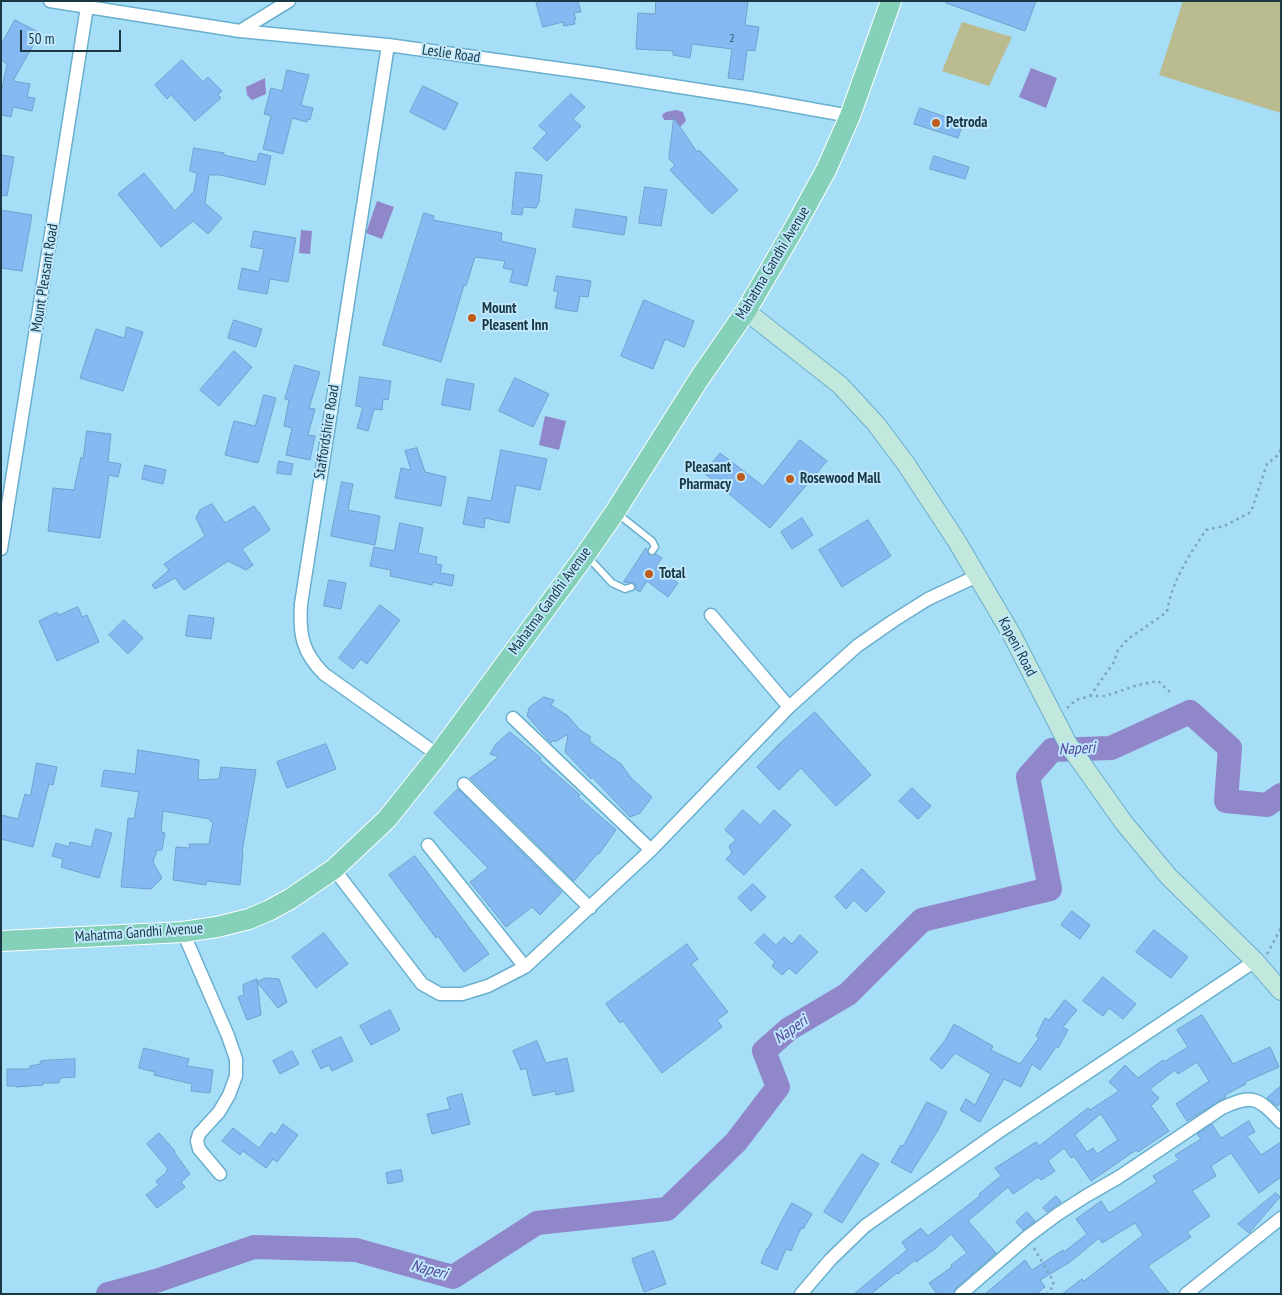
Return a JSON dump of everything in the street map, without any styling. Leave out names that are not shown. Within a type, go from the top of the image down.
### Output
[{"type":"main road","name":"Mahatma Gandhi Avenue","points":[[1,941],[183,932],[217,927],[249,919],[290,899],[334,869],[387,819],[438,755],[586,554],[615,512],[699,379],[746,311],[826,170],[850,116],[890,1]]},
{"type":"main road","name":"Kapeni Road","points":[[746,311],[840,385],[876,424],[911,471],[977,576],[1012,635],[1068,744],[1124,823],[1169,877],[1255,961],[1281,991]]},
{"type":"street","name":"Leslie Road","points":[[50,1],[240,30],[388,45],[597,74],[850,116]]},
{"type":"street","points":[[240,30],[289,1]]},
{"type":"street","name":"Mount Pleasant Road","points":[[1,549],[87,7]]},
{"type":"street","name":"Staffordshire Road","points":[[388,45],[302,594],[299,627],[311,661],[324,674],[438,755]]},
{"type":"street","points":[[334,869],[422,984],[440,994],[462,994],[488,986],[524,967],[590,908],[651,850],[789,707],[857,646],[928,599],[977,576]]},
{"type":"street","points":[[711,615],[789,707]]},
{"type":"street","points":[[513,718],[651,850]]},
{"type":"street","points":[[464,784],[590,908]]},
{"type":"street","points":[[428,845],[524,967]]},
{"type":"street","points":[[183,932],[236,1059],[236,1076],[229,1096],[219,1112],[199,1134],[197,1141],[199,1149],[220,1174]]},
{"type":"street","points":[[800,1294],[830,1260],[865,1226],[997,1133],[1255,961]]},
{"type":"street","points":[[962,1294],[1028,1236],[1222,1108],[1238,1100],[1252,1099],[1264,1104],[1281,1122]]},
{"type":"street","points":[[1186,1294],[1281,1218]]},
{"type":"lane","points":[[615,512],[652,541],[655,547],[652,552]]},
{"type":"lane","points":[[586,554],[612,583],[625,589],[631,587]]},
{"type":"path","points":[[1090,696],[1114,662],[1118,650],[1128,639],[1167,612],[1174,586],[1193,549],[1206,530],[1224,526],[1251,512],[1267,464],[1278,455],[1281,449]]},
{"type":"path","points":[[1055,718],[1076,700],[1090,696],[1105,696],[1138,685],[1158,681],[1171,693]]},
{"type":"path","points":[[1255,961],[1268,953],[1281,928]]},
{"type":"path","points":[[1028,1236],[1054,1285],[1047,1294]]},
{"type":"green space","points":[[1183,1],[1281,1],[1281,113],[1159,75]]},
{"type":"green space","points":[[962,22],[1012,37],[989,86],[942,71]]},
{"type":"shaded area","points":[[1031,68],[1057,78],[1046,108],[1019,97]]},
{"type":"shaded area","points":[[265,78],[266,94],[252,100],[247,95],[246,87]]},
{"type":"shaded area","points":[[676,110],[683,112],[686,121],[680,127],[674,120],[664,120],[662,115]]},
{"type":"shaded area","points":[[377,201],[394,207],[382,239],[366,233]]},
{"type":"shaded area","points":[[301,230],[312,231],[310,254],[299,253]]},
{"type":"shaded area","points":[[545,416],[566,421],[559,450],[539,445]]},
{"type":"building","points":[[536,1],[578,1],[581,12],[574,13],[575,24],[564,26],[563,22],[543,27]]},
{"type":"building","points":[[656,1],[748,1],[745,25],[759,27],[755,51],[747,50],[743,80],[728,78],[732,49],[692,44],[690,58],[673,55],[673,51],[636,49],[638,13],[655,14]]},
{"type":"building","points":[[946,1],[1036,1],[1025,31],[946,3]]},
{"type":"building","points":[[15,20],[40,33],[13,81],[30,84],[27,97],[35,98],[32,111],[13,107],[11,117],[1,115],[1,93],[7,64],[1,60],[1,45]]},
{"type":"building","points":[[182,60],[203,82],[208,77],[222,91],[218,95],[221,98],[195,121],[171,95],[167,99],[155,85]]},
{"type":"building","points":[[287,70],[309,75],[301,105],[313,108],[310,120],[307,119],[307,122],[292,118],[283,154],[263,149],[271,116],[264,114],[271,88],[282,91]]},
{"type":"building","points":[[423,86],[458,103],[445,130],[410,112]]},
{"type":"building","points":[[571,94],[585,107],[573,119],[581,126],[547,161],[533,148],[547,133],[539,126]]},
{"type":"building","points":[[920,108],[963,123],[958,138],[914,124]]},
{"type":"building","points":[[674,118],[697,152],[699,150],[738,190],[712,214],[670,170],[675,165],[669,159]]},
{"type":"building","points":[[194,148],[224,153],[224,155],[257,162],[259,153],[271,156],[265,185],[220,175],[209,175],[205,203],[222,218],[208,234],[193,221],[161,247],[118,194],[144,173],[175,211],[194,191],[197,173],[190,171]]},
{"type":"building","points":[[1,155],[14,157],[7,196],[1,195]]},
{"type":"building","points":[[934,156],[969,167],[965,179],[930,169]]},
{"type":"building","points":[[516,172],[542,175],[539,202],[536,208],[523,207],[522,215],[512,214]]},
{"type":"building","points":[[645,187],[667,190],[661,226],[639,223]]},
{"type":"building","points":[[576,209],[627,217],[624,235],[573,227]]},
{"type":"building","points":[[1,210],[32,215],[22,271],[1,268]]},
{"type":"building","points":[[424,213],[434,216],[433,220],[502,233],[501,241],[536,249],[527,286],[510,282],[513,270],[503,268],[505,261],[475,257],[466,286],[464,285],[441,362],[383,345]]},
{"type":"building","points":[[254,231],[296,238],[288,282],[270,279],[267,294],[238,289],[242,268],[259,272],[264,249],[251,247]]},
{"type":"building","points":[[557,276],[591,281],[588,297],[580,296],[577,312],[555,308],[558,291],[554,291]]},
{"type":"building","points":[[644,300],[694,321],[684,347],[665,339],[653,369],[621,356]]},
{"type":"building","points":[[234,320],[262,329],[256,347],[228,338]]},
{"type":"building","points":[[127,327],[143,332],[123,391],[80,378],[96,329],[124,338]]},
{"type":"building","points":[[234,351],[252,367],[219,406],[200,390]]},
{"type":"building","points":[[295,365],[320,372],[309,408],[315,409],[308,435],[315,436],[310,460],[286,455],[292,428],[284,426],[289,400],[285,399]]},
{"type":"building","points":[[360,377],[391,381],[388,400],[383,399],[382,410],[374,409],[368,431],[357,428],[363,407],[356,406]]},
{"type":"building","points":[[515,378],[549,394],[533,427],[499,411]]},
{"type":"building","points":[[447,379],[474,384],[470,410],[442,405]]},
{"type":"building","points":[[264,395],[276,398],[258,463],[225,455],[234,421],[255,426]]},
{"type":"building","points":[[87,431],[111,434],[108,462],[121,464],[118,477],[109,475],[100,538],[48,531],[53,488],[74,490],[81,457],[83,458]]},
{"type":"building","name":"Rosewood Mall","points":[[800,440],[827,461],[770,528],[704,473],[720,453],[763,486]]},
{"type":"building","points":[[417,448],[425,472],[446,477],[441,506],[395,498],[401,468],[411,470],[405,451]]},
{"type":"building","points":[[501,450],[547,459],[540,490],[516,485],[509,523],[485,518],[484,528],[463,524],[468,497],[491,501]]},
{"type":"building","points":[[279,461],[293,464],[291,475],[277,473]]},
{"type":"building","points":[[145,465],[166,470],[163,484],[142,479]]},
{"type":"building","points":[[342,482],[353,484],[348,510],[380,516],[375,545],[331,536]]},
{"type":"building","points":[[212,504],[225,523],[254,506],[259,512],[270,530],[242,549],[253,565],[246,570],[228,561],[184,590],[175,578],[155,589],[152,585],[169,570],[164,564],[205,536],[196,518],[200,510]]},
{"type":"building","points":[[802,518],[813,535],[792,549],[781,532]]},
{"type":"building","points":[[868,520],[891,556],[842,587],[819,550]]},
{"type":"building","points":[[400,523],[423,528],[418,553],[437,557],[436,564],[442,565],[440,573],[454,575],[452,586],[433,582],[432,585],[390,576],[391,570],[370,566],[374,547],[394,551]]},
{"type":"building","points":[[646,548],[649,555],[656,554],[662,558],[656,567],[678,583],[668,597],[647,581],[640,592],[635,589],[634,583],[624,582]]},
{"type":"building","points":[[329,580],[346,583],[341,609],[324,606]]},
{"type":"building","points":[[380,605],[400,620],[367,664],[361,659],[353,669],[339,658]]},
{"type":"building","points":[[78,607],[82,617],[87,615],[99,642],[57,661],[39,621],[57,612],[58,615]]},
{"type":"building","points":[[189,615],[214,618],[211,639],[186,636]]},
{"type":"building","points":[[124,620],[143,638],[128,654],[109,635]]},
{"type":"building","points":[[544,697],[554,700],[551,705],[568,716],[580,730],[590,736],[590,742],[621,764],[631,778],[652,797],[640,813],[630,817],[565,752],[568,734],[555,742],[553,740],[551,743],[527,716],[529,708]]},
{"type":"building","points":[[815,712],[871,775],[836,806],[801,768],[779,790],[757,767],[779,744]]},
{"type":"building","points":[[510,732],[541,758],[540,760],[580,795],[578,797],[616,830],[599,854],[574,881],[470,778],[499,757],[490,754],[496,744]]},
{"type":"building","points":[[326,744],[336,769],[287,788],[277,762]]},
{"type":"building","points":[[138,750],[199,760],[198,780],[219,779],[221,767],[256,770],[242,852],[240,885],[207,881],[206,885],[173,880],[176,847],[190,848],[189,844],[209,844],[213,822],[210,819],[163,811],[161,832],[165,833],[162,850],[157,850],[153,862],[162,878],[151,889],[121,887],[128,818],[134,819],[139,792],[101,786],[104,770],[135,774]]},
{"type":"building","points":[[37,763],[57,767],[53,785],[49,784],[33,847],[1,839],[1,815],[18,819],[25,794],[30,796]]},
{"type":"building","points":[[912,788],[931,806],[918,819],[899,801]]},
{"type":"building","points":[[458,789],[562,892],[540,915],[532,907],[506,927],[470,882],[488,868],[434,813]]},
{"type":"building","points":[[743,810],[760,825],[774,810],[791,825],[744,875],[726,859],[732,853],[729,846],[736,840],[725,830]]},
{"type":"building","points":[[96,829],[112,833],[99,878],[61,867],[63,859],[52,856],[56,843],[69,847],[70,842],[91,847]]},
{"type":"building","points":[[415,856],[489,954],[464,972],[389,875]]},
{"type":"building","points":[[862,869],[885,892],[866,912],[854,900],[846,909],[835,897]]},
{"type":"building","points":[[753,884],[766,897],[751,911],[738,898]]},
{"type":"building","points":[[1072,911],[1090,925],[1080,939],[1061,925]]},
{"type":"building","points":[[1154,930],[1188,957],[1171,978],[1136,952]]},
{"type":"building","points":[[324,933],[348,964],[316,988],[292,957]]},
{"type":"building","points":[[764,934],[776,945],[784,937],[792,944],[800,935],[818,952],[796,974],[789,968],[782,975],[772,966],[775,962],[755,943]]},
{"type":"building","points":[[687,944],[698,959],[691,964],[728,1012],[717,1020],[722,1027],[662,1073],[623,1021],[620,1023],[606,1004]]},
{"type":"building","points":[[1103,977],[1136,1004],[1123,1019],[1109,1008],[1103,1016],[1083,1001]]},
{"type":"building","points":[[266,978],[279,979],[287,1002],[278,1008],[257,982]]},
{"type":"building","points":[[257,979],[261,1015],[247,1020],[238,997],[244,995],[243,985]]},
{"type":"building","points":[[1065,1000],[1077,1010],[1063,1027],[1068,1030],[1058,1048],[1056,1047],[1040,1070],[1032,1064],[1021,1087],[1004,1079],[980,1122],[960,1110],[966,1099],[975,1105],[991,1074],[955,1053],[942,1069],[930,1059],[946,1039],[954,1024],[993,1046],[991,1050],[1020,1064],[1039,1038],[1036,1036],[1045,1018],[1049,1020]]},
{"type":"building","points":[[390,1010],[400,1030],[371,1045],[360,1026]]},
{"type":"building","points":[[1202,1015],[1233,1064],[1270,1047],[1279,1067],[1245,1082],[1246,1084],[1225,1095],[1226,1097],[1187,1121],[1176,1104],[1209,1081],[1197,1062],[1178,1074],[1175,1070],[1150,1089],[1159,1098],[1151,1106],[1169,1131],[1138,1152],[1136,1150],[1091,1181],[1074,1156],[1071,1158],[1064,1148],[1048,1161],[1055,1171],[1041,1180],[1038,1177],[1013,1194],[1008,1187],[968,1221],[996,1253],[956,1288],[953,1294],[937,1294],[929,1283],[952,1267],[951,1265],[967,1253],[951,1234],[936,1248],[916,1262],[915,1260],[871,1294],[854,1294],[907,1250],[902,1242],[921,1228],[928,1236],[980,1196],[979,1194],[1001,1176],[995,1168],[1036,1142],[1039,1146],[1088,1108],[1090,1110],[1119,1091],[1109,1082],[1125,1065],[1138,1078],[1163,1060],[1164,1062],[1188,1047],[1177,1030]],"holes":[[[1101,1114],[1118,1140],[1097,1154],[1093,1148],[1087,1152],[1075,1135]]]},
{"type":"building","points":[[341,1037],[353,1061],[332,1071],[329,1065],[321,1069],[312,1051]]},
{"type":"building","points":[[537,1041],[546,1063],[567,1058],[574,1091],[556,1095],[555,1091],[533,1096],[526,1068],[521,1070],[513,1051]]},
{"type":"building","points":[[144,1048],[189,1059],[187,1066],[213,1070],[210,1093],[191,1091],[192,1084],[154,1075],[155,1072],[139,1068]]},
{"type":"building","points":[[292,1051],[299,1064],[280,1074],[273,1061]]},
{"type":"building","points":[[75,1059],[75,1077],[60,1078],[59,1083],[16,1087],[7,1086],[7,1069],[30,1069],[30,1066],[40,1064],[41,1061]]},
{"type":"building","points":[[1281,1086],[1281,1103],[1277,1106],[1267,1098]]},
{"type":"building","points":[[462,1094],[470,1124],[432,1134],[427,1114],[450,1109],[447,1098]]},
{"type":"building","points":[[927,1102],[947,1112],[911,1173],[891,1162],[901,1145],[903,1146]]},
{"type":"building","points":[[1249,1121],[1255,1132],[1247,1136],[1261,1155],[1281,1142],[1281,1177],[1259,1193],[1231,1153],[1211,1166],[1216,1176],[1192,1191],[1210,1216],[1187,1232],[1191,1237],[1148,1266],[1170,1294],[1062,1294],[1082,1279],[1084,1281],[1143,1235],[1135,1223],[1102,1243],[1099,1238],[1070,1262],[1040,1280],[1045,1287],[1036,1294],[985,1294],[1025,1260],[1032,1270],[1063,1250],[1064,1252],[1087,1234],[1076,1219],[1101,1201],[1109,1213],[1157,1182],[1153,1176],[1179,1160],[1175,1155],[1201,1139],[1197,1134],[1212,1124],[1221,1138]]},
{"type":"building","points":[[283,1124],[298,1135],[277,1162],[273,1159],[266,1168],[243,1151],[240,1155],[222,1141],[233,1128],[259,1148],[271,1132],[275,1135]]},
{"type":"building","points":[[159,1133],[175,1151],[190,1174],[181,1182],[185,1187],[157,1208],[146,1195],[159,1185],[156,1181],[168,1169],[147,1144]]},
{"type":"building","points":[[862,1154],[879,1164],[842,1223],[824,1212]]},
{"type":"building","points":[[401,1170],[403,1181],[388,1184],[386,1173]]},
{"type":"building","points":[[1276,1193],[1280,1197],[1249,1233],[1238,1224]]},
{"type":"building","points":[[1056,1196],[1061,1202],[1047,1212],[1043,1208]]},
{"type":"building","points":[[792,1203],[812,1214],[803,1229],[801,1228],[791,1251],[786,1249],[777,1270],[761,1263],[767,1248]]},
{"type":"building","points":[[1027,1212],[1035,1221],[1023,1230],[1016,1222]]},
{"type":"building","points":[[654,1251],[666,1284],[644,1292],[632,1259]]},
{"type":"waterway","name":"Naperi","points":[[108,1294],[159,1280],[254,1247],[356,1250],[453,1277],[537,1223],[667,1209],[736,1142],[778,1087],[764,1051],[789,1029],[848,994],[922,920],[1050,889],[1028,777],[1052,750],[1111,748],[1190,712],[1230,748],[1226,801],[1267,805],[1281,795]]},
{"type":"place","name":"Petroda","points":[[936,123]]},
{"type":"place","name":"Mount Pleasent Inn","points":[[472,318]]},
{"type":"place","name":"Pleasant Pharmacy","points":[[741,477]]},
{"type":"place","name":"Rosewood Mall","points":[[790,479]]},
{"type":"place","name":"Total","points":[[649,574]]}]
